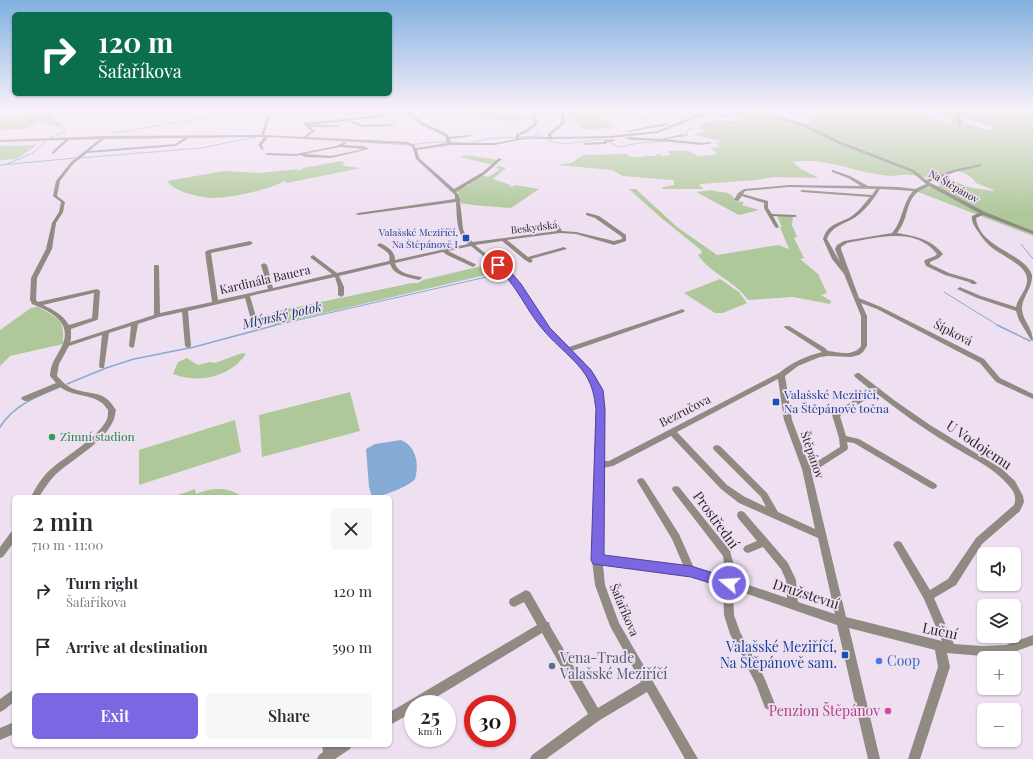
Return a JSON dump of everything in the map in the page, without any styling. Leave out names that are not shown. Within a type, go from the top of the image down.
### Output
[{"type":"street","points":[[53,153],[62,144]]},
{"type":"street","points":[[36,495],[53,473],[103,431],[112,414],[112,408],[108,402],[103,399],[71,390],[60,384],[53,376],[53,372],[69,338],[67,328],[64,320],[33,301],[34,278],[49,249],[54,223],[61,212],[63,202],[55,196],[58,181],[78,158],[96,144]]},
{"type":"street","points":[[87,152],[177,144]]},
{"type":"street","points":[[260,144],[262,149]]},
{"type":"street","points":[[391,144],[412,146],[426,144]]},
{"type":"street","name":"Na Štěpánov","points":[[846,144],[913,171],[928,183],[983,213],[1033,233]]},
{"type":"street","points":[[267,154],[302,154],[341,146],[364,147],[367,149],[331,157],[305,156],[302,154]]},
{"type":"street","points":[[412,146],[417,158],[457,195]]},
{"type":"street","points":[[358,214],[457,195],[500,159]]},
{"type":"street","points":[[894,234],[898,231],[903,220],[905,209],[916,190],[954,171],[980,164]]},
{"type":"street","points":[[833,171],[849,177],[866,187]]},
{"type":"street","points":[[736,200],[740,194],[746,190],[789,186],[879,187],[916,190]]},
{"type":"street","points":[[846,274],[835,259],[825,239],[827,231],[838,223],[851,218],[873,196],[879,187]]},
{"type":"street","points":[[802,191],[873,196]]},
{"type":"street","points":[[740,194],[766,201],[766,208],[771,215],[774,225]]},
{"type":"street","name":"Šafaříkova","points":[[457,195],[462,234],[471,245],[512,278],[542,324],[588,372],[598,390],[600,404],[597,560],[600,585],[607,606],[621,635],[692,759]]},
{"type":"street","points":[[983,213],[974,217],[974,220],[985,238],[993,246],[1014,259],[1029,275],[1030,280],[1020,303],[1019,310],[1033,339]]},
{"type":"street","name":"Beskydská","points":[[471,245],[560,232],[576,233],[614,243],[624,240],[624,236],[597,217],[588,214]]},
{"type":"street","points":[[771,215],[795,216]]},
{"type":"street","points":[[556,225],[560,232]]},
{"type":"street","points":[[781,375],[792,367],[826,353],[850,355],[859,352],[864,346],[864,316],[846,274],[838,249],[842,243],[894,234],[920,239],[931,243],[940,254],[937,257],[927,261],[928,265],[946,274],[974,284]]},
{"type":"street","points":[[504,240],[529,260],[564,250]]},
{"type":"street","points":[[215,303],[208,252],[250,243]]},
{"type":"street","points":[[380,245],[390,251],[394,268],[400,272],[420,278]]},
{"type":"street","name":"Kardinála Bauera","points":[[66,345],[157,316],[471,245]]},
{"type":"street","points":[[445,251],[473,265]]},
{"type":"street","points":[[313,257],[320,264],[333,270],[342,287],[341,295]]},
{"type":"street","points":[[264,265],[271,290]]},
{"type":"street","points":[[156,266],[157,316]]},
{"type":"street","points":[[960,289],[1019,310]]},
{"type":"street","points":[[38,304],[97,291],[96,319],[67,328]]},
{"type":"street","points":[[247,295],[256,327]]},
{"type":"street","name":"Šípková","points":[[857,299],[874,306],[982,361],[998,380],[1033,397]]},
{"type":"street","points":[[185,310],[188,346]]},
{"type":"street","points":[[568,350],[682,311]]},
{"type":"street","points":[[132,346],[135,323]]},
{"type":"street","points":[[787,327],[823,349],[826,353]]},
{"type":"street","points":[[102,366],[106,332]]},
{"type":"street","name":"Bezručova","points":[[599,465],[610,464],[781,375]]},
{"type":"street","name":"Štěpánov","points":[[781,375],[788,420],[806,469],[874,759]]},
{"type":"street","name":"U Vodojemu","points":[[857,375],[951,442],[1001,473],[1013,484],[1020,498],[1020,503],[1017,508],[979,541],[952,582],[928,596]]},
{"type":"street","points":[[25,399],[60,384]]},
{"type":"street","points":[[806,469],[816,466],[844,448],[843,438],[836,415],[876,390]]},
{"type":"street","points":[[672,432],[724,487],[742,500],[822,536]]},
{"type":"street","points":[[843,438],[856,441],[933,486]]},
{"type":"street","points":[[717,448],[764,495],[776,516]]},
{"type":"street","points":[[641,482],[676,537],[691,572]]},
{"type":"street","name":"Prostřední","points":[[676,489],[727,554],[730,570],[729,615],[735,634],[760,681],[769,704]]},
{"type":"street","points":[[741,515],[785,566],[789,575],[793,593],[793,605]]},
{"type":"street","points":[[0,554],[12,537]]},
{"type":"street","points":[[748,549],[764,542]]},
{"type":"street","points":[[898,545],[928,596],[946,647],[944,667],[914,759]]},
{"type":"street","name":"Družstevní","points":[[597,560],[691,572],[729,583],[842,621]]},
{"type":"street","points":[[514,602],[526,595],[596,716]]},
{"type":"street","name":"Luční","points":[[842,621],[946,647],[982,651],[1006,650],[1033,640]]},
{"type":"street","points":[[429,695],[545,626]]},
{"type":"street","points":[[536,759],[596,716],[649,684]]},
{"type":"street","points":[[0,706],[12,697]]},
{"type":"street","points":[[392,717],[404,710]]},
{"type":"street","points":[[0,734],[12,729]]},
{"type":"green space","points":[[718,144],[1033,144],[1033,236],[918,192],[920,187],[940,186],[938,182],[916,175],[878,175],[829,163],[805,161],[793,162],[801,169],[819,178],[774,177],[699,185],[704,189],[662,189],[663,187],[674,185],[674,181],[623,176],[612,170],[557,165],[571,163],[583,155],[626,154],[631,157],[656,156],[657,154],[662,154],[661,156],[670,155],[668,151],[680,150],[694,153],[697,156],[714,155],[717,153],[711,148],[719,147]],"holes":[[[956,170],[965,174],[976,183],[994,190],[968,187],[941,175]]]},
{"type":"green space","points":[[37,145],[16,159],[0,160],[0,146]]},
{"type":"green space","points":[[466,155],[497,160],[493,165],[460,157]]},
{"type":"green space","points":[[341,161],[344,162],[344,166],[361,168],[287,183],[284,181],[260,190],[228,197],[212,198],[194,195],[175,188],[167,181],[224,171],[259,173],[299,169],[297,172],[303,168]]},
{"type":"green space","points":[[498,166],[506,168],[493,179],[511,185],[509,186],[512,187],[515,185],[539,189],[511,208],[461,203],[460,196],[456,190],[463,186],[470,185],[467,183],[482,175],[488,177],[501,169],[496,168]]},
{"type":"green space","points":[[629,189],[637,189],[677,227],[717,255],[778,245],[789,249],[777,216],[793,216],[792,225],[797,237],[794,238],[804,258],[800,259],[818,274],[827,293],[821,295],[831,301],[830,304],[793,297],[748,300],[743,293],[704,262],[698,255],[702,253],[701,250],[659,216]]},
{"type":"green space","points":[[712,190],[728,193],[734,197],[736,201],[744,202],[742,205],[759,210],[739,215],[696,192]]},
{"type":"green space","points":[[490,264],[498,272],[274,325],[273,312],[418,283],[423,280]]},
{"type":"green space","points":[[720,279],[739,292],[747,303],[723,313],[715,313],[684,293]]},
{"type":"green space","points":[[38,307],[56,317],[62,324],[63,344],[10,356],[0,366],[0,330],[31,308]]},
{"type":"green space","points":[[242,353],[246,354],[232,368],[223,373],[203,378],[183,377],[173,374],[178,362],[187,358],[198,365],[210,362],[215,363]]},
{"type":"green space","points":[[350,392],[360,431],[262,457],[259,415]]},
{"type":"green space","points":[[235,420],[241,452],[139,485],[139,450]]},
{"type":"green space","points":[[195,489],[196,494],[208,490],[219,489],[231,491],[240,495],[178,495]]},
{"type":"water","points":[[401,440],[406,443],[414,452],[416,457],[417,468],[415,479],[407,485],[394,491],[382,495],[371,495],[369,487],[366,449],[375,444]]},
{"type":"waterway","points":[[7,164],[33,153],[42,144]]},
{"type":"waterway","points":[[80,158],[201,148],[219,144]]},
{"type":"waterway","points":[[400,144],[414,144]]},
{"type":"waterway","points":[[614,144],[620,147],[632,144]]},
{"type":"waterway","points":[[0,165],[76,158]]},
{"type":"waterway","points":[[1021,244],[1033,259]]},
{"type":"waterway","name":"Mlýnský potok","points":[[274,326],[504,273]]},
{"type":"waterway","points":[[944,292],[999,326]]},
{"type":"waterway","name":"Mlýnský potok","points":[[67,384],[106,368],[134,359],[194,347],[274,326]]},
{"type":"waterway","points":[[999,326],[1030,341]]},
{"type":"waterway","name":"Mlýnský potok","points":[[0,427],[19,407],[60,387]]},
{"type":"place","name":"Valašské Meziříčí, Na Štěpánově I","points":[[466,238]]},
{"type":"place","name":"Valašské Meziříčí, Na Štěpánově točna","points":[[776,402]]},
{"type":"place","name":"Zimní stadion","points":[[52,437]]},
{"type":"place","name":"Valašské Meziříčí, Na Štěpánově sam.","points":[[845,655]]},
{"type":"place","name":"Coop","points":[[879,661]]},
{"type":"place","name":"Vena-Trade Valašské Meziříčí","points":[[552,666]]},
{"type":"place","name":"Penzion Štěpánov","points":[[888,711]]},
{"type":"route","points":[[498,265],[508,273],[519,286],[535,314],[547,330],[579,361],[588,372],[595,382],[598,390],[600,409],[597,560],[691,572],[729,583]]}]
